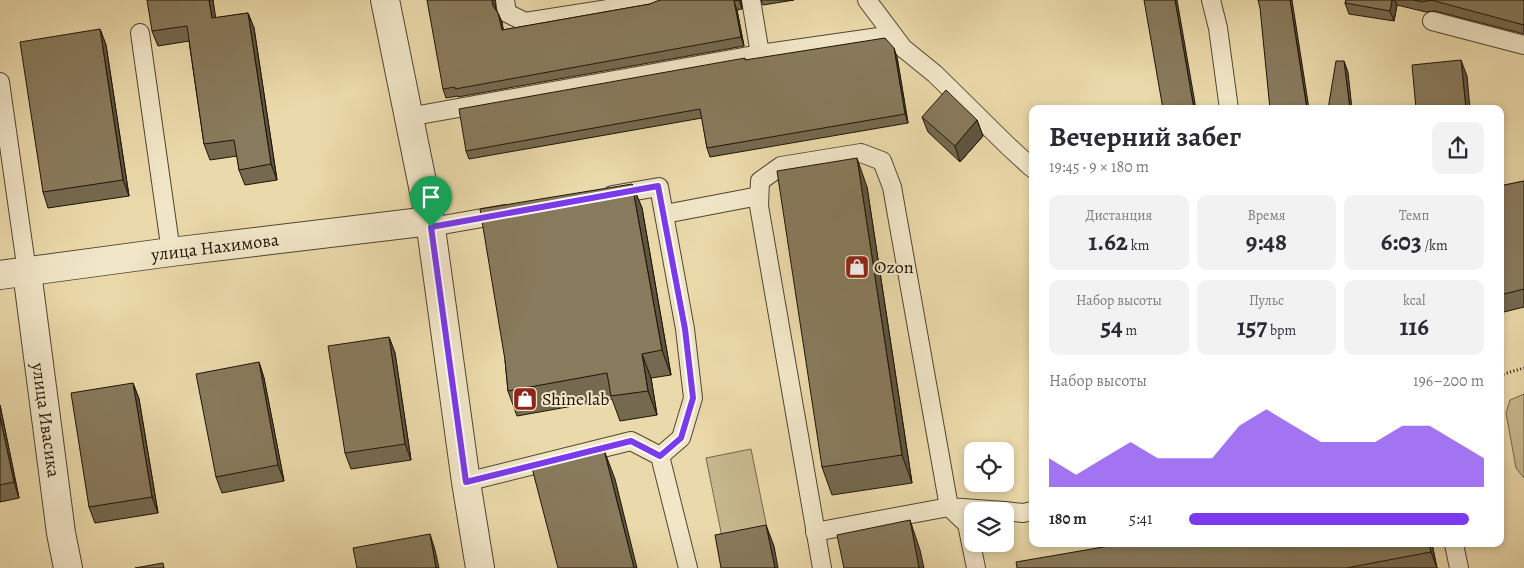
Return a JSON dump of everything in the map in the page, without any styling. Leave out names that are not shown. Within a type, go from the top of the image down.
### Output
[{"type":"street","points":[[384,0],[431,224],[466,482],[480,568]]},
{"type":"street","name":"улица Нахимова","points":[[0,275],[171,252],[431,224]]},
{"type":"street","name":"улица Ивасика","points":[[27,272],[60,523],[68,568]]},
{"type":"lane","points":[[505,0],[507,13],[525,22],[655,0]]},
{"type":"lane","points":[[751,0],[760,54]]},
{"type":"lane","points":[[867,0],[903,48],[935,74],[1029,165]]},
{"type":"lane","points":[[1211,0],[1218,28],[1228,105]]},
{"type":"lane","points":[[1432,21],[1524,45]]},
{"type":"lane","points":[[140,33],[171,252]]},
{"type":"lane","points":[[408,117],[760,54],[893,35]]},
{"type":"lane","points":[[0,82],[27,272]]},
{"type":"lane","points":[[822,568],[759,206],[760,181],[781,166],[861,153],[882,161],[892,188],[949,507],[967,524],[976,568]]},
{"type":"lane","points":[[592,198],[658,186],[665,214],[685,329],[693,398],[681,438],[660,456]]},
{"type":"lane","points":[[665,214],[759,196]]},
{"type":"lane","points":[[431,224],[516,212]]},
{"type":"lane","points":[[466,482],[631,441],[660,456],[688,568]]},
{"type":"lane","points":[[815,532],[949,507],[964,508]]},
{"type":"lane","points":[[1014,512],[1029,511]]},
{"type":"lane","points":[[1454,547],[1458,568]]},
{"type":"path","points":[[1504,374],[1524,368]]},
{"type":"shaded area","points":[[1524,394],[1524,478],[1516,468],[1506,413],[1510,400]]},
{"type":"shaded area","points":[[751,449],[767,528],[722,537],[706,458]]},
{"type":"building","points":[[147,0],[209,0],[212,18],[248,13],[271,164],[239,170],[234,140],[204,144],[187,26],[152,31]]},
{"type":"building","points":[[427,0],[492,0],[493,6],[498,13],[502,30],[650,4],[661,0],[739,0],[734,1],[741,37],[455,89],[455,87],[443,89]]},
{"type":"building","points":[[1144,0],[1175,0],[1193,105],[1162,105]]},
{"type":"building","points":[[1258,0],[1290,0],[1306,105],[1270,105]]},
{"type":"building","points":[[1346,0],[1392,0],[1390,11],[1345,3]]},
{"type":"building","points":[[1414,0],[1431,0],[1422,2]]},
{"type":"building","points":[[1431,0],[1524,0],[1524,25]]},
{"type":"building","points":[[100,29],[123,180],[43,192],[20,42]]},
{"type":"building","points":[[885,38],[894,48],[905,114],[707,148],[700,109],[466,151],[459,109],[745,58],[745,60]]},
{"type":"building","points":[[1461,60],[1466,105],[1416,105],[1412,65]]},
{"type":"building","points":[[1336,61],[1344,61],[1350,105],[1329,105]]},
{"type":"building","points":[[946,90],[977,120],[955,146],[922,117]]},
{"type":"building","points":[[857,158],[902,455],[822,467],[777,171]]},
{"type":"building","points":[[1524,181],[1524,289],[1504,294],[1504,185]]},
{"type":"building","points":[[632,184],[662,350],[642,354],[648,391],[611,396],[607,373],[508,391],[505,360],[480,209]]},
{"type":"building","points":[[389,337],[405,444],[345,453],[328,346]]},
{"type":"building","points":[[259,362],[278,465],[216,477],[196,374]]},
{"type":"building","points":[[133,383],[152,497],[89,507],[71,393]]},
{"type":"building","points":[[0,417],[14,482],[0,485]]},
{"type":"building","points":[[604,450],[634,568],[558,568],[532,468]]},
{"type":"building","points":[[910,520],[919,568],[844,568],[837,535]]},
{"type":"building","points":[[766,525],[775,568],[721,568],[715,535]]},
{"type":"building","points":[[430,534],[436,568],[357,568],[353,548]]},
{"type":"building","points":[[1104,547],[1430,547],[1431,552],[1346,568],[1017,568],[1016,562]]},
{"type":"building","points":[[163,563],[164,568],[135,568]]},
{"type":"place","name":"Ozon","points":[[857,267]]},
{"type":"place","name":"Shine lab","points":[[525,399]]},
{"type":"route","points":[[658,186],[665,214],[685,329],[693,398],[681,438],[660,456],[631,441],[466,482],[431,227],[658,186]]}]
